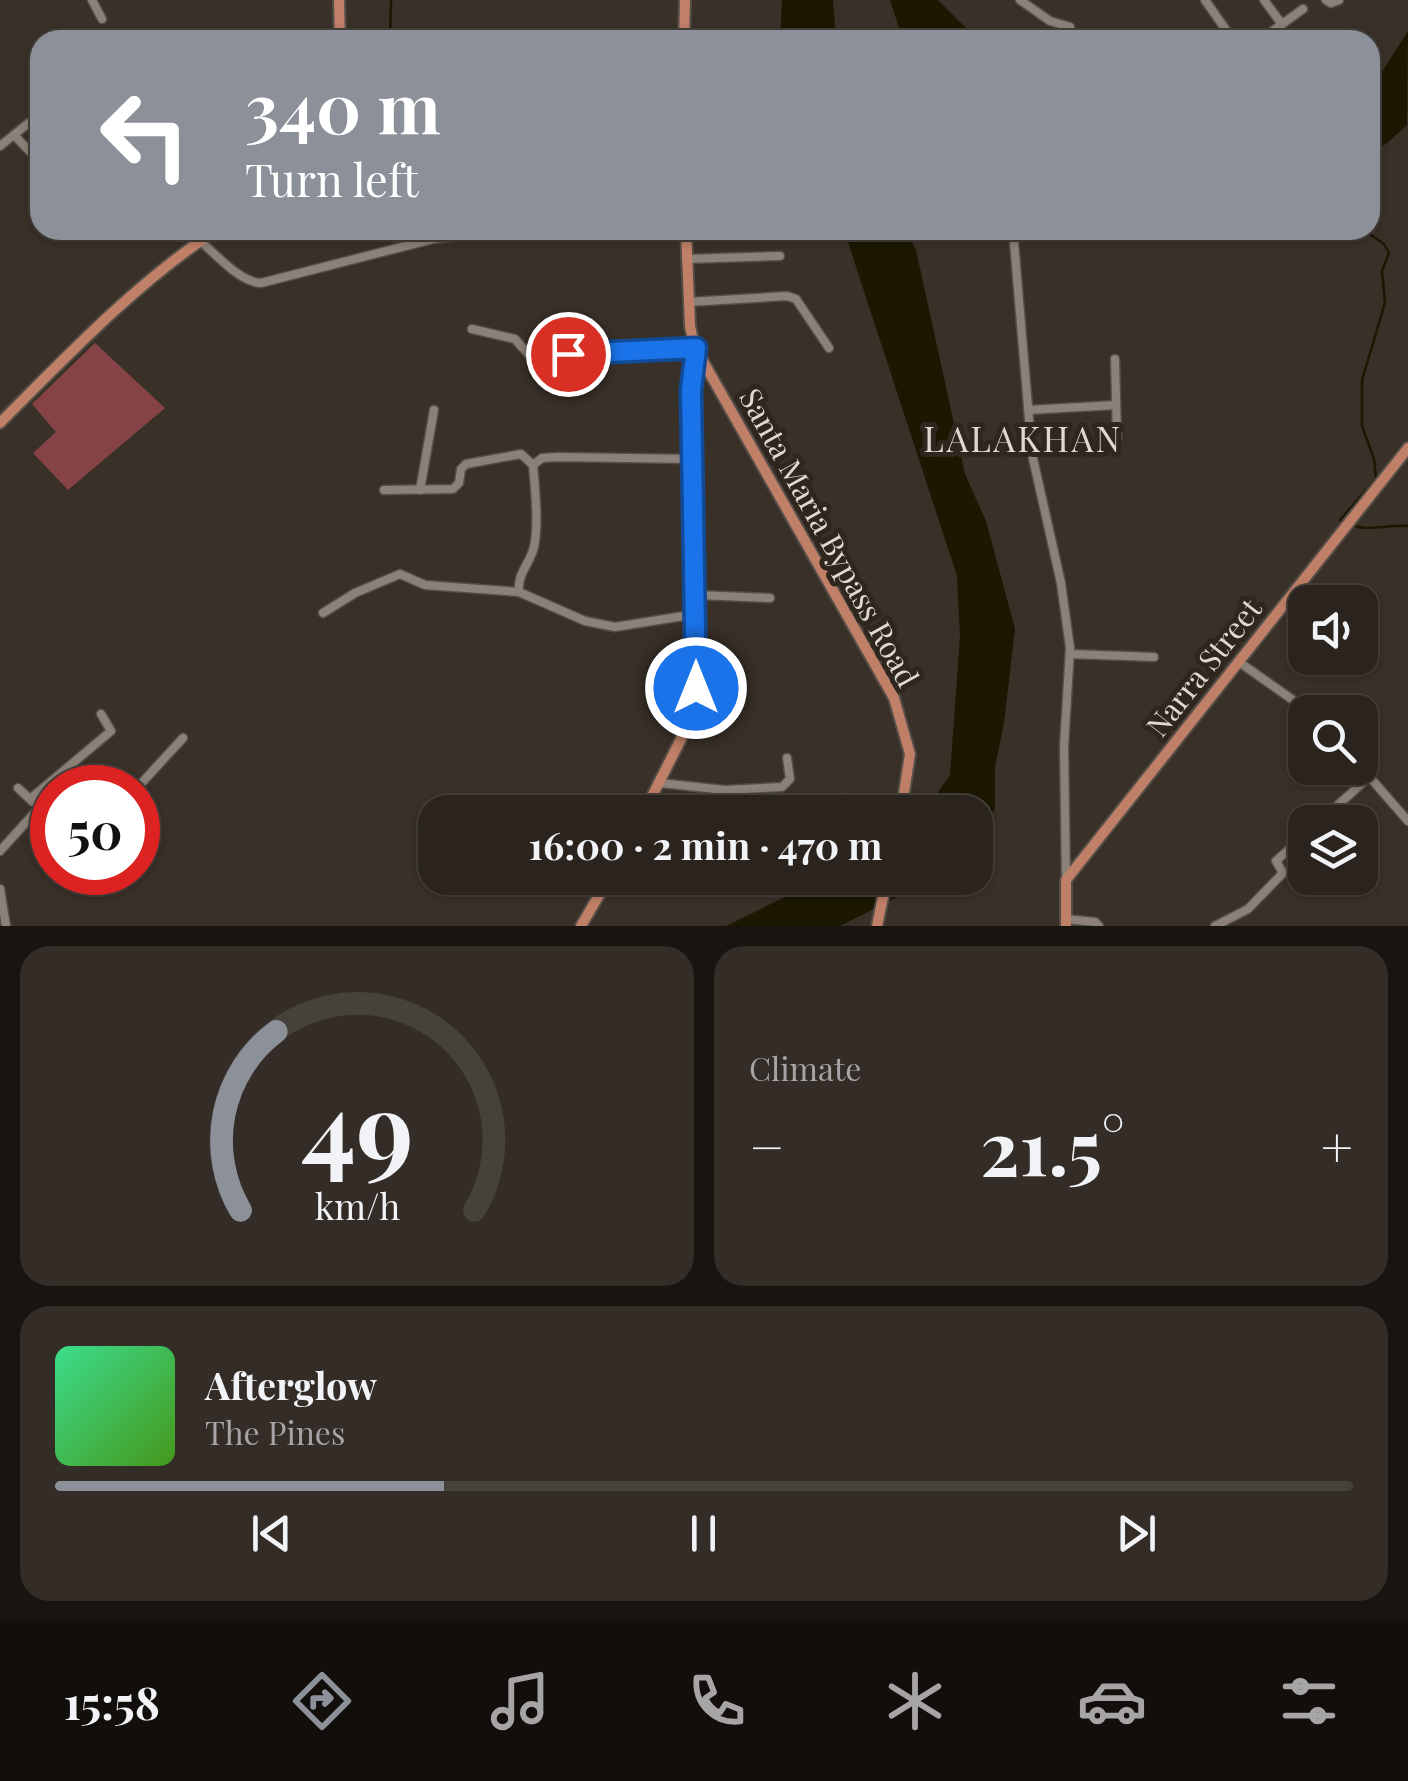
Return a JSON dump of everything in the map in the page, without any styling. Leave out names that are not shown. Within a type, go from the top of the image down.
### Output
[{"type":"main road","points":[[340,0],[340,30]]},
{"type":"main road","points":[[684,30],[685,0]]},
{"type":"main road","points":[[654,795],[682,739],[696,688],[692,366],[696,348],[688,302],[686,240]]},
{"type":"main road","points":[[0,422],[114,308],[200,241]]},
{"type":"main road","name":"Santa Maria Bypass Road","points":[[696,348],[894,698],[910,754],[904,795]]},
{"type":"main road","name":"Narra Street","points":[[1066,880],[1406,454]]},
{"type":"main road","points":[[1066,880],[1066,923]]},
{"type":"main road","points":[[581,926],[599,895]]},
{"type":"main road","points":[[878,926],[884,895]]},
{"type":"street","points":[[92,0],[102,19]]},
{"type":"street","points":[[1020,0],[1050,21],[1070,27]]},
{"type":"street","points":[[1204,0],[1226,30]]},
{"type":"street","points":[[1264,0],[1281,23]]},
{"type":"street","points":[[1326,0],[1339,0]]},
{"type":"street","points":[[1273,30],[1303,9]]},
{"type":"street","points":[[0,146],[30,122]]},
{"type":"street","points":[[14,135],[30,152]]},
{"type":"street","points":[[200,241],[242,276],[260,284],[429,240]]},
{"type":"street","points":[[1014,240],[1032,454],[1062,583],[1070,654],[1064,748],[1066,880]]},
{"type":"street","points":[[686,259],[780,256]]},
{"type":"street","points":[[688,302],[787,296],[796,299],[830,348]]},
{"type":"street","points":[[472,329],[515,339],[530,356],[696,348]]},
{"type":"street","points":[[1115,359],[1117,437]]},
{"type":"street","points":[[1028,410],[1116,404]]},
{"type":"street","points":[[420,490],[434,410]]},
{"type":"street","points":[[384,490],[456,487],[461,469],[483,459],[520,454],[533,465],[534,546],[517,579],[519,592]]},
{"type":"street","points":[[533,465],[542,458],[558,457],[693,459]]},
{"type":"street","points":[[323,612],[355,592],[400,574],[426,585],[519,592],[585,621],[616,627],[696,614]]},
{"type":"street","points":[[696,595],[770,598]]},
{"type":"street","points":[[1070,654],[1154,657]]},
{"type":"street","points":[[1238,662],[1288,697]]},
{"type":"street","points":[[71,765],[110,731],[100,714]]},
{"type":"street","points":[[157,765],[182,738]]},
{"type":"street","points":[[660,784],[725,790],[782,787],[790,779],[787,758]]},
{"type":"street","points":[[1337,805],[1359,785]]},
{"type":"street","points":[[1377,785],[1408,821]]},
{"type":"street","points":[[18,788],[30,800]]},
{"type":"street","points":[[0,852],[30,818]]},
{"type":"street","points":[[1215,926],[1248,909],[1283,874],[1276,862],[1288,851]]},
{"type":"street","points":[[0,889],[6,926]]},
{"type":"street","points":[[1066,923],[1095,922],[1099,926]]},
{"type":"shaded area","points":[[782,0],[833,0],[835,30],[780,30]]},
{"type":"shaded area","points":[[890,0],[938,0],[968,30],[901,30]]},
{"type":"shaded area","points":[[1408,31],[1407,125],[1380,147],[1380,75]]},
{"type":"shaded area","points":[[847,240],[912,240],[916,250],[965,474],[986,521],[1015,629],[995,767],[993,812],[993,795],[936,795],[950,775],[960,636],[957,576]]},
{"type":"shaded area","points":[[95,343],[165,408],[68,490],[33,453],[56,432],[32,404]]},
{"type":"shaded area","points":[[789,895],[901,895],[840,926],[726,926]]},
{"type":"waterway","points":[[390,30],[391,0]]},
{"type":"waterway","points":[[1344,522],[1340,520],[1376,479],[1374,459],[1362,426],[1362,380],[1385,303],[1382,271],[1389,253],[1378,240]]},
{"type":"waterway","points":[[1352,525],[1408,526]]},
{"type":"district","name":"LALAKHAN","points":[[1023,437]]},
{"type":"route","points":[[568,354],[696,348],[691,390],[696,688]]}]
